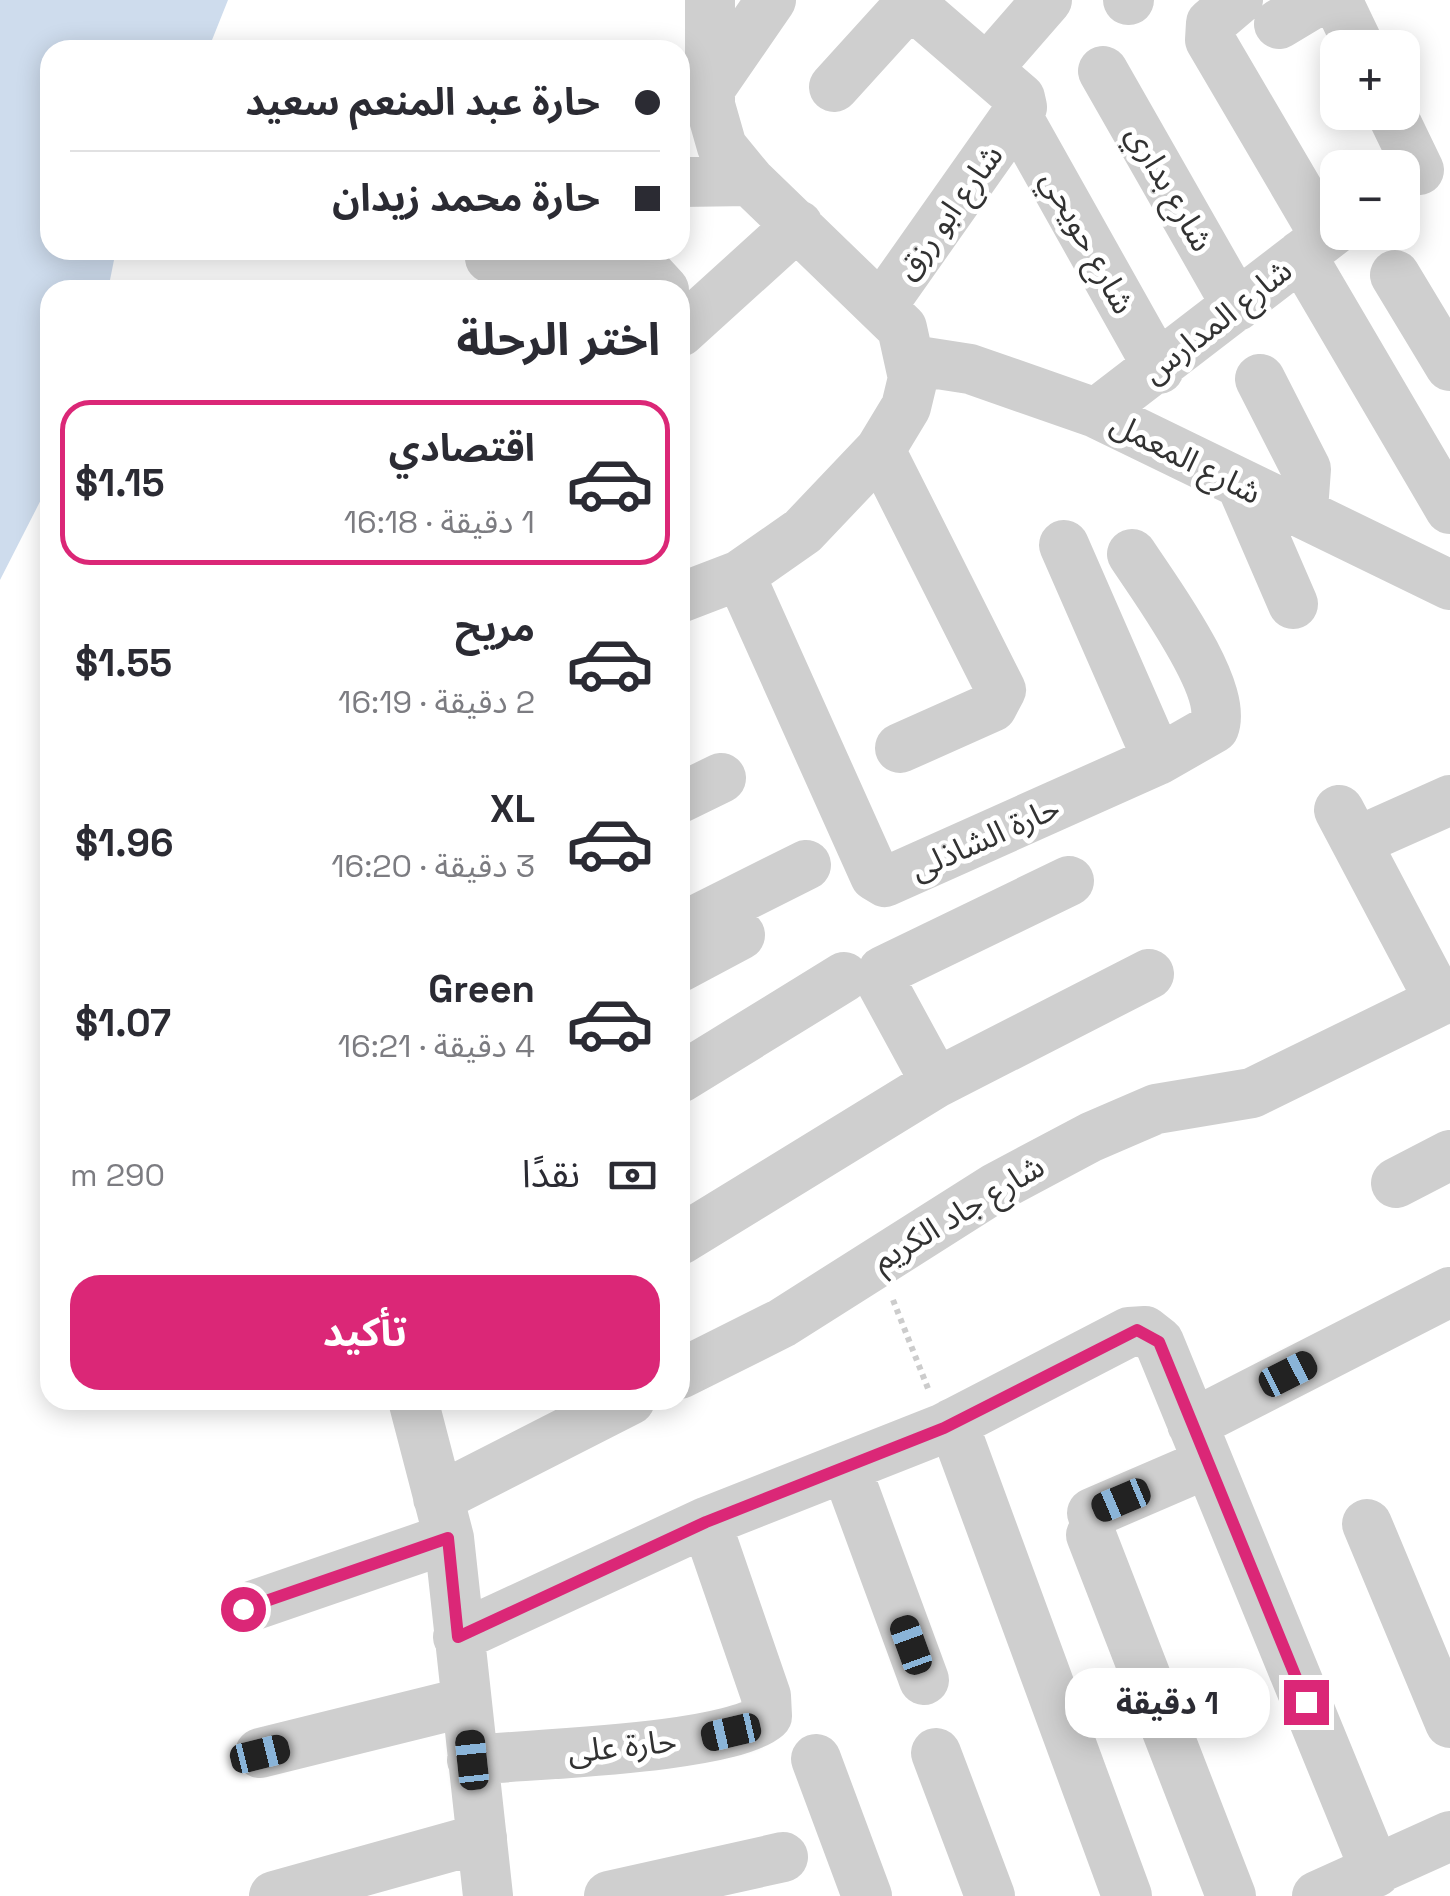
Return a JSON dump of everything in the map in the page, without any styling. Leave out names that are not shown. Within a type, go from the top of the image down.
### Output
[{"type":"street","points":[[690,591],[740,575],[803,531],[880,450],[906,407],[912,360],[902,328],[750,181],[722,147],[709,90],[710,0]]},
{"type":"street","points":[[709,90],[771,0]]},
{"type":"street","points":[[834,87],[912,1],[986,69],[1047,0]]},
{"type":"street","points":[[1337,0],[1351,30]]},
{"type":"street","points":[[1279,8],[1211,23],[1210,40],[1320,237]]},
{"type":"street","name":"شارع حويحي","points":[[986,69],[1020,98],[1022,107],[1017,116],[1159,368]]},
{"type":"street","name":"شارع بداري","points":[[1103,71],[1237,306]]},
{"type":"street","name":"شارع ابو رزق","points":[[881,307],[1017,116]]},
{"type":"street","points":[[1402,130],[1424,167]]},
{"type":"street","points":[[690,182],[750,181]]},
{"type":"street","points":[[690,305],[798,225]]},
{"type":"street","name":"شارع المدارس","points":[[1096,413],[1320,240]]},
{"type":"street","points":[[1326,250],[1450,508]]},
{"type":"street","points":[[497,260],[571,280]]},
{"type":"street","points":[[604,280],[642,266],[652,280]]},
{"type":"street","points":[[1396,274],[1450,366]]},
{"type":"street","name":"شارع المعمل","points":[[912,360],[970,369],[1096,413],[1450,585]]},
{"type":"street","points":[[1260,379],[1306,469],[1304,496],[1286,508]]},
{"type":"street","points":[[880,450],[1001,690],[992,706],[900,748]]},
{"type":"street","points":[[1242,486],[1293,604]]},
{"type":"street","points":[[1388,556],[1450,525]]},
{"type":"street","points":[[1064,545],[1158,760]]},
{"type":"street","name":"حارة الشاذلى","points":[[740,575],[878,880],[891,880],[1158,760],[1214,728],[1217,712],[1190,644],[1132,554]]},
{"type":"street","points":[[1445,999],[1347,826],[1450,800]]},
{"type":"street","points":[[697,940],[806,865]]},
{"type":"street","points":[[936,1083],[882,982],[884,970],[1069,882]]},
{"type":"street","points":[[690,1234],[936,1083],[1149,974]]},
{"type":"street","points":[[690,1072],[844,977]]},
{"type":"street","name":"شارع جاد الكريم","points":[[690,1369],[769,1330],[995,1188],[1125,1121],[1156,1109],[1252,1093],[1445,999]]},
{"type":"street","points":[[1396,1182],[1450,1155]]},
{"type":"street","points":[[1230,1896],[1091,1524],[1200,1444],[1450,1292]]},
{"type":"street","points":[[458,1637],[706,1522],[949,1426],[1129,1332],[1145,1331],[1159,1342],[1376,1872]]},
{"type":"street","points":[[416,1410],[443,1518],[488,1896]]},
{"type":"street","points":[[243,1609],[443,1518],[614,1410]]},
{"type":"street","points":[[949,1426],[1127,1896]]},
{"type":"street","points":[[846,1468],[924,1680]]},
{"type":"street","name":"حارة على","points":[[472,1760],[708,1737],[754,1726],[766,1716],[766,1696],[706,1522]]},
{"type":"street","points":[[1367,1524],[1450,1723]]},
{"type":"street","points":[[260,1754],[466,1702]]},
{"type":"street","points":[[936,1753],[990,1896]]},
{"type":"street","points":[[816,1759],[867,1896]]},
{"type":"street","points":[[1317,1896],[1450,1836]]},
{"type":"street","points":[[274,1896],[482,1838]]},
{"type":"street","points":[[609,1896],[784,1857]]},
{"type":"path","points":[[878,1262],[949,1426]]},
{"type":"water","points":[[0,0],[228,0],[212,40],[40,40],[40,260],[114,260],[110,280],[40,280],[40,502],[0,580]]},
{"type":"route","points":[[243,1609],[448,1538],[458,1637],[706,1522],[944,1428],[1137,1330],[1159,1342],[1306,1702]]}]
